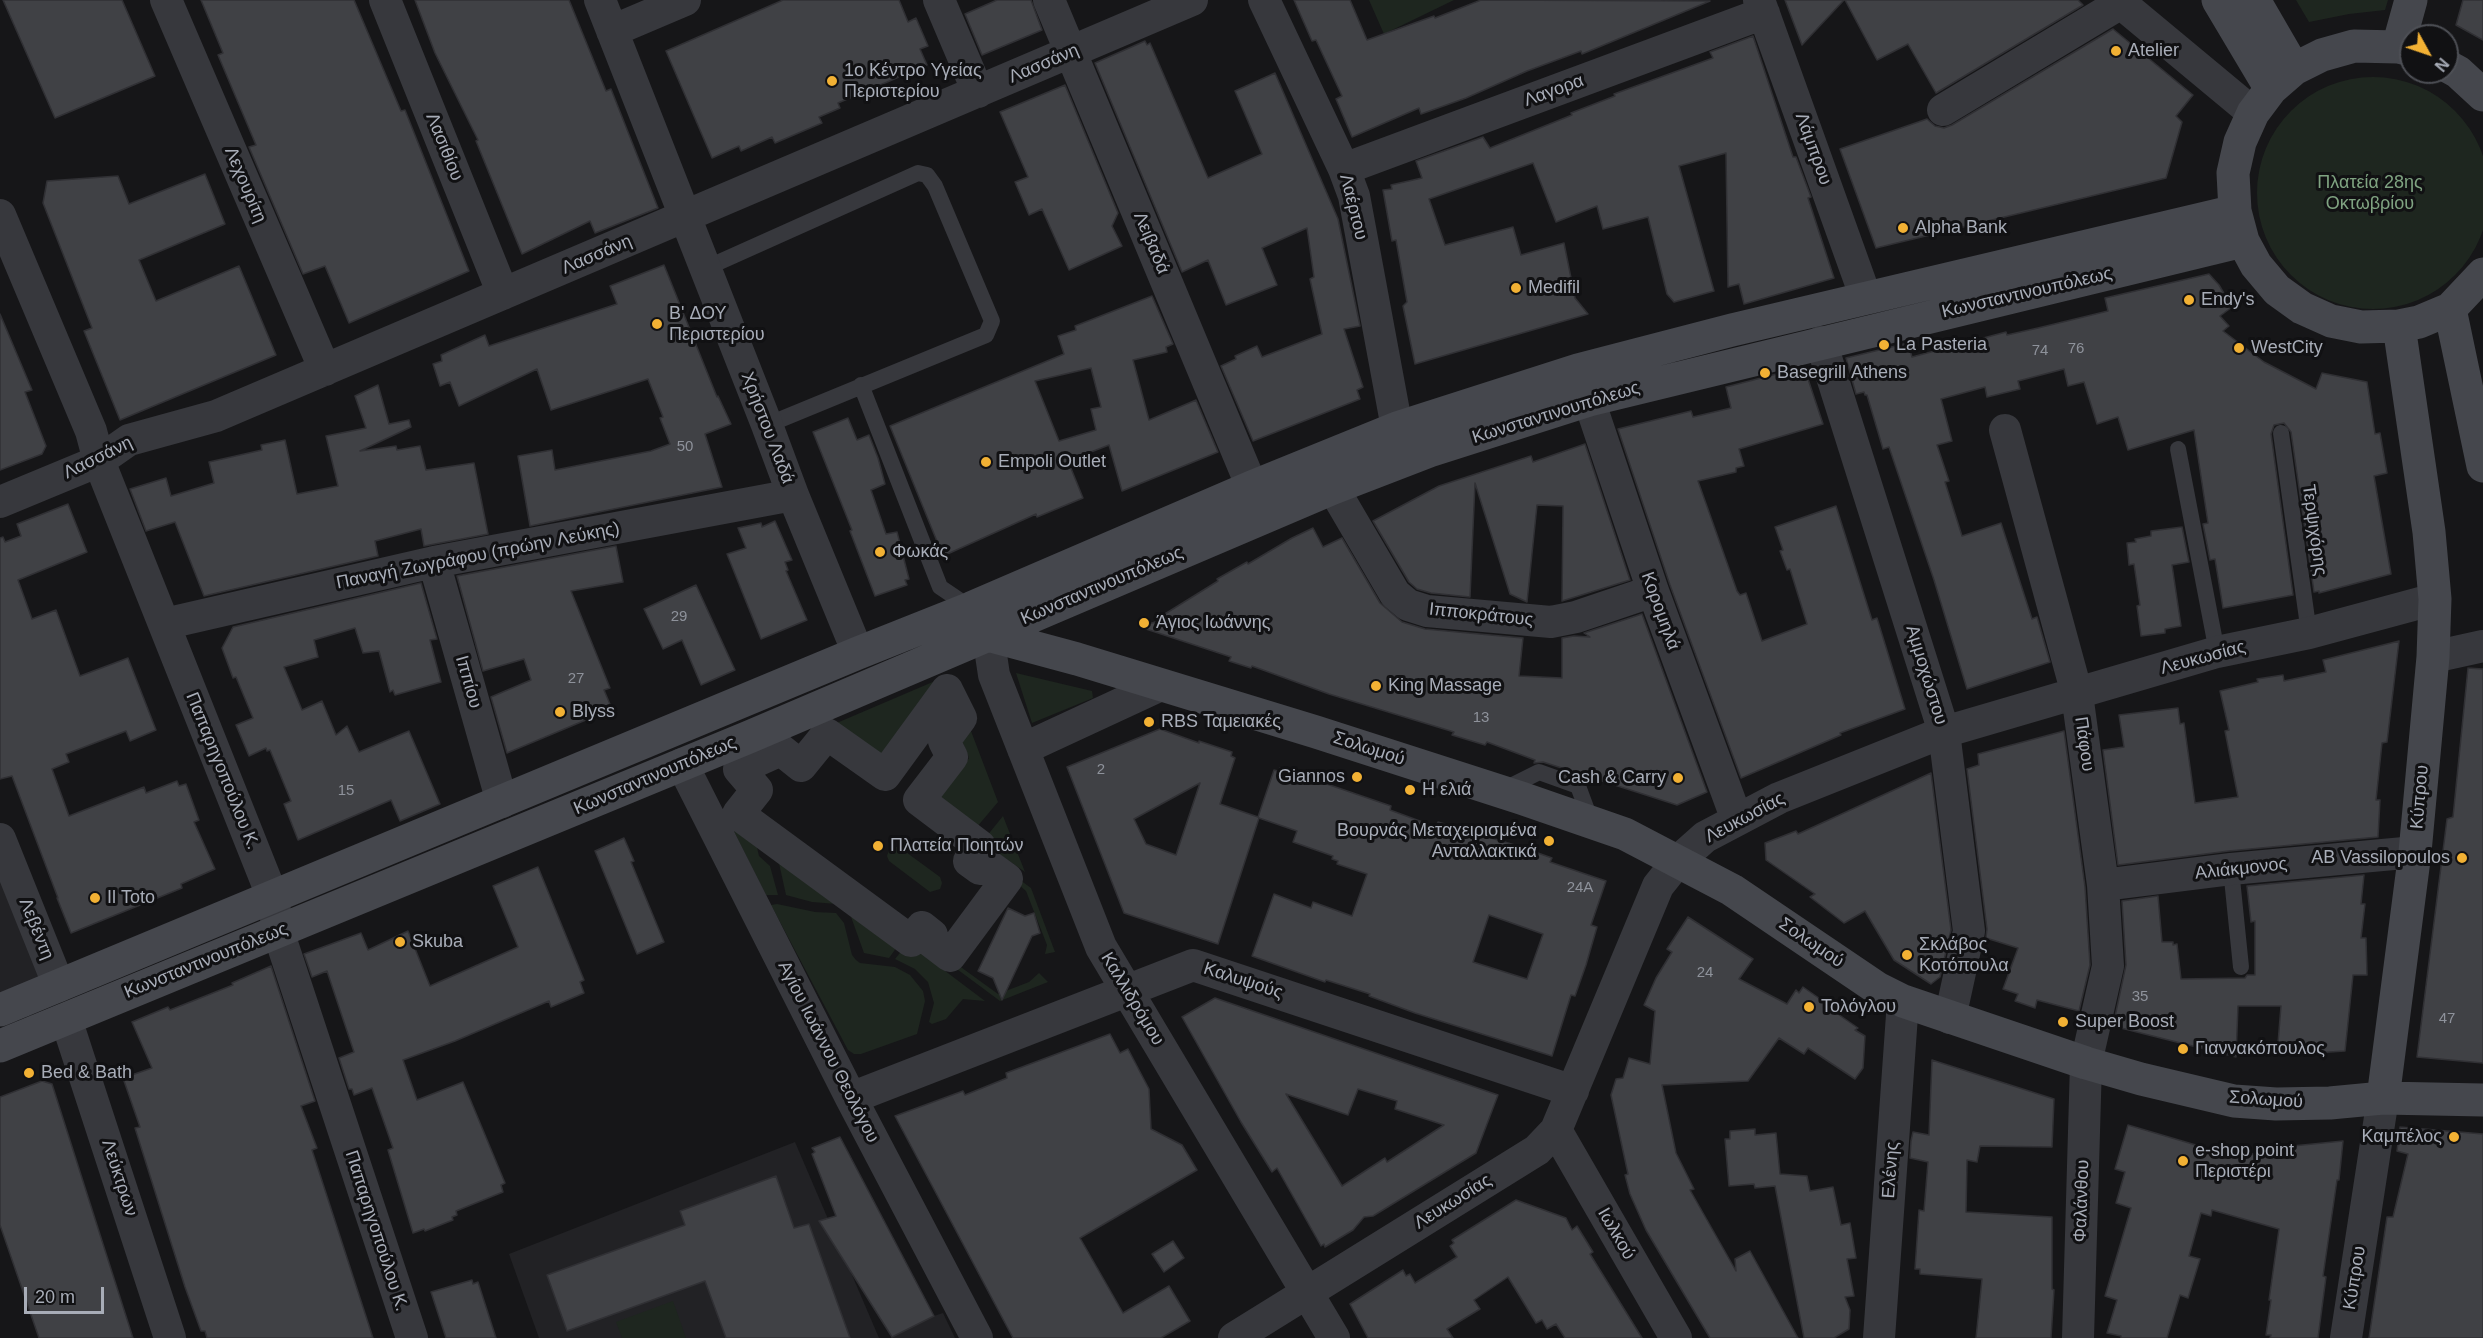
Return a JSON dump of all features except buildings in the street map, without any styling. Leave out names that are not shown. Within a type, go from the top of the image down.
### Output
[{"type":"main road","points":[[2218,0],[2273,91]]},
{"type":"main road","points":[[2254,0],[2273,91]]},
{"type":"main road","points":[[2407,24],[2410,0]]},
{"type":"main road","points":[[2399,49],[2355,46],[2322,55],[2273,91],[2240,142],[2233,173],[2239,226],[2256,265],[2277,290],[2302,308],[2331,321],[2361,327],[2399,326],[2419,322],[2450,309],[2483,274]]},
{"type":"main road","points":[[2459,73],[2483,96]]},
{"type":"main road","name":"Κωνσταντινουπόλεως","points":[[0,1046],[682,764],[980,622],[1252,487],[1397,428],[1578,370],[1866,298],[2239,226]]},
{"type":"main road","name":"Κωνσταντινουπόλεως","points":[[0,1010],[858,653],[980,622],[1428,451],[1589,400],[1821,342],[2239,226]]},
{"type":"main road","points":[[2450,309],[2483,466]]},
{"type":"main road","name":"Κύπρου","points":[[2383,1098],[2415,852],[2433,657],[2435,599],[2429,532],[2399,326]]},
{"type":"main road","name":"Σολωμού","points":[[980,622],[1077,659],[1316,732],[1625,834],[1732,890],[1877,988],[1903,1001],[2086,1063],[2141,1079],[2234,1101],[2287,1104],[2383,1098],[2483,1100]]},
{"type":"street","name":"Λεχουρίτη","points":[[166,0],[325,370]]},
{"type":"street","name":"Λασιθίου","points":[[385,0],[503,294]]},
{"type":"street","name":"Χρήστου Λαδά","points":[[600,0],[793,495],[858,653]]},
{"type":"street","points":[[612,31],[685,0]]},
{"type":"street","points":[[939,0],[978,92]]},
{"type":"street","name":"Λειβαδά","points":[[1049,0],[1252,487]]},
{"type":"street","name":"Λασσάνη","points":[[0,501],[99,461],[129,440],[216,416],[1192,0]]},
{"type":"street","name":"Λαέρτου","points":[[1264,0],[1344,169],[1354,196],[1397,428]]},
{"type":"street","points":[[1943,110],[2119,2],[2273,91]]},
{"type":"street","name":"Λαγορα","points":[[1344,169],[1762,7]]},
{"type":"street","name":"Λάμπρου","points":[[1762,7],[1866,298]]},
{"type":"street","name":"Παπαρηγοπούλου Κ.","points":[[0,215],[6,247],[91,431],[99,461],[273,898],[278,931],[412,1338]]},
{"type":"street","name":"Αμμοχώστου","points":[[1821,342],[1944,732],[1970,931],[1950,1018]]},
{"type":"street","name":"Κορομηλά","points":[[1589,400],[1653,591],[1737,819]]},
{"type":"street","name":"Πάφου","points":[[2005,430],[2077,694],[2103,885],[2108,966],[2086,1063]]},
{"type":"street","name":"Ιπποκράτους","points":[[1333,488],[1395,594],[1408,605],[1427,611],[1551,622],[1576,617],[1653,591]]},
{"type":"street","name":"Παναγή Ζωγράφου (πρώην Λεύκης)","points":[[164,624],[434,562],[793,495]]},
{"type":"street","name":"Ιππίου","points":[[434,562],[502,802]]},
{"type":"street","name":"Λευκωσίας","points":[[1234,1338],[1537,1150],[1556,1130],[1658,886],[1678,861],[1705,837],[1779,798],[1944,732],[2217,652],[2309,633],[2435,599]]},
{"type":"street","name":"Καλλιδρόμου","points":[[980,622],[994,675],[1101,947],[1334,1338]]},
{"type":"street","points":[[2433,657],[2483,645]]},
{"type":"street","points":[[1023,749],[1161,685]]},
{"type":"street","points":[[947,690],[961,718],[944,741],[952,757],[919,800],[980,846],[969,861],[980,869],[985,863],[1007,879],[950,956],[929,940],[933,935],[922,927],[911,941],[738,814],[757,790],[739,769],[780,750],[801,766],[827,734],[885,775],[947,690]]},
{"type":"street","name":"Αγίου Ιωάννου Θεολόγου","points":[[682,764],[851,1098],[977,1338]]},
{"type":"street","name":"Λεβέντη","points":[[0,839],[59,986]]},
{"type":"street","name":"Αλιάκμονος","points":[[2103,885],[2231,869],[2415,852]]},
{"type":"street","name":"Καλυψούς","points":[[851,1098],[1193,965],[1573,1091]]},
{"type":"street","name":"Ελένης","points":[[1879,1338],[1903,1001]]},
{"type":"street","name":"Λεύκτρων","points":[[66,1019],[170,1338]]},
{"type":"street","name":"Φαλάνθου","points":[[2078,1338],[2086,1063]]},
{"type":"street","name":"Κύπρου","points":[[2346,1338],[2383,1098]]},
{"type":"street","name":"Ιωλκού","points":[[1556,1130],[1676,1338]]},
{"type":"lane","points":[[706,268],[918,173],[927,175],[935,186],[992,321],[986,335],[767,425]]},
{"type":"lane","points":[[861,386],[940,587],[980,622]]},
{"type":"lane","name":"Τερψιχόρης","points":[[2281,433],[2309,633]]},
{"type":"lane","points":[[2178,449],[2217,652]]},
{"type":"lane","points":[[2231,869],[2241,967]]},
{"type":"shaded area","points":[[0,868],[48,979],[0,998]]},
{"type":"shaded area","points":[[795,1142],[879,1338],[539,1338],[509,1254]]},
{"type":"shaded area","points":[[943,1313],[955,1338],[890,1338],[934,1316]]},
{"type":"green space","points":[[1369,0],[1454,0],[1384,34]]},
{"type":"green space","points":[[2296,0],[2388,0],[2385,10],[2309,22]]},
{"type":"green space","name":"Πλατεία 28ης Οκτωβρίου","points":[[2362,77],[2384,77],[2399,80],[2399,84],[2418,85],[2447,103],[2463,119],[2476,138],[2481,148],[2489,182],[2489,204],[2481,238],[2463,267],[2447,283],[2428,296],[2418,301],[2384,309],[2362,309],[2328,301],[2299,283],[2283,267],[2270,248],[2265,238],[2257,204],[2257,182],[2265,148],[2283,119],[2299,103],[2318,90],[2328,85]]},
{"type":"green space","points":[[1016,673],[1092,691],[1093,698],[1032,723]]},
{"type":"green space","points":[[935,681],[876,765],[825,728]]},
{"type":"green space","points":[[966,718],[998,802],[971,834],[933,805],[969,758],[957,729]]},
{"type":"green space","points":[[1003,816],[1025,872],[982,842]]},
{"type":"green space","points":[[728,820],[756,843],[759,856],[770,866],[778,895],[766,895]]},
{"type":"green space","points":[[899,847],[940,877],[942,883],[940,889],[930,892],[889,861],[887,856],[889,850]]},
{"type":"green space","points":[[980,851],[1031,888],[1055,952],[1045,954],[1047,945],[1026,891]]},
{"type":"green space","points":[[779,863],[902,940],[889,958],[864,953],[850,914],[837,904],[812,902],[786,895]]},
{"type":"green space","points":[[777,904],[815,912],[836,913],[844,923],[852,955],[856,960],[860,963],[895,967],[910,975],[923,991],[925,1001],[917,1034],[861,1054],[854,1054],[848,1050],[771,905]]},
{"type":"green space","points":[[915,938],[998,994],[1029,982],[1039,973],[1048,982],[1000,1001]]},
{"type":"green space","points":[[908,943],[985,1001],[963,999],[946,1019],[932,1024],[929,1022],[934,1003],[928,982],[915,969],[895,959]]},
{"type":"green space","points":[[673,1301],[686,1338],[622,1338],[616,1322]]},
{"type":"place","name":"Atelier","points":[[2116,51]]},
{"type":"place","name":"1ο Κέντρο Υγείας Περιστερίου","points":[[832,81]]},
{"type":"place","name":"Alpha Bank","points":[[1903,228]]},
{"type":"place","name":"Medifil","points":[[1516,288]]},
{"type":"place","name":"Endy's","points":[[2189,300]]},
{"type":"place","name":"Β' ΔΟΥ Περιστερίου","points":[[657,324]]},
{"type":"place","name":"La Pasteria","points":[[1884,345]]},
{"type":"place","name":"WestCity","points":[[2239,348]]},
{"type":"place","name":"Basegrill Athens","points":[[1765,373]]},
{"type":"place","name":"Empoli Outlet","points":[[986,462]]},
{"type":"place","name":"Φωκάς","points":[[880,552]]},
{"type":"place","name":"Άγιος Ιωάννης","points":[[1144,623]]},
{"type":"place","name":"King Massage","points":[[1376,686]]},
{"type":"place","name":"Blyss","points":[[560,712]]},
{"type":"place","name":"RBS Ταμειακές","points":[[1149,722]]},
{"type":"place","name":"Giannos","points":[[1357,777]]},
{"type":"place","name":"Cash & Carry","points":[[1678,778]]},
{"type":"place","name":"Η ελιά","points":[[1410,790]]},
{"type":"place","name":"Βουρνάς Μεταχειρισμένα Ανταλλακτικά","points":[[1549,841]]},
{"type":"place","name":"Πλατεία Ποιητών","points":[[878,846]]},
{"type":"place","name":"AB Vassilopoulos","points":[[2462,858]]},
{"type":"place","name":"Il Toto","points":[[95,898]]},
{"type":"place","name":"Skuba","points":[[400,942]]},
{"type":"place","name":"Σκλάβος Κοτόπουλα","points":[[1907,955]]},
{"type":"place","name":"Τολόγλου","points":[[1809,1007]]},
{"type":"place","name":"Super Boost","points":[[2063,1022]]},
{"type":"place","name":"Γιαννακόπουλος","points":[[2183,1049]]},
{"type":"place","name":"Bed & Bath","points":[[29,1073]]},
{"type":"place","name":"Καμπέλος","points":[[2454,1137]]},
{"type":"place","name":"e-shop point Περιστέρι","points":[[2183,1161]]}]
